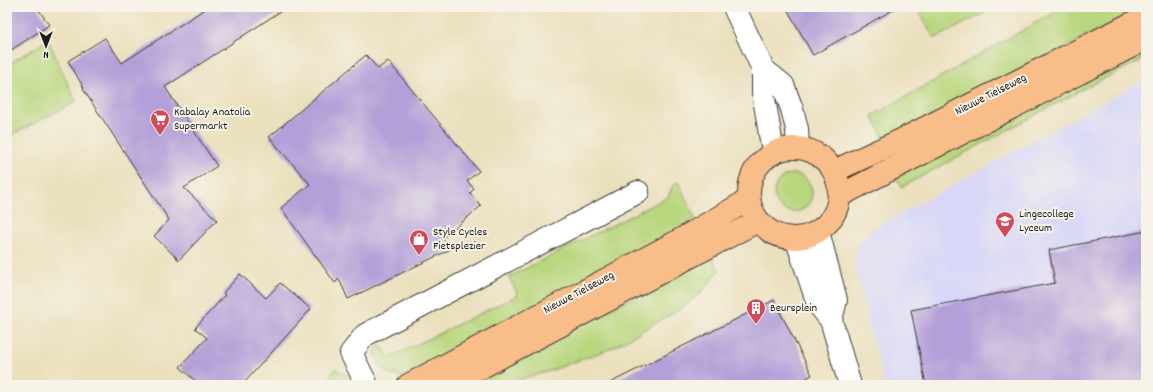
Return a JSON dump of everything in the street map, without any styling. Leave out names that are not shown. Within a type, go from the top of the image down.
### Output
[{"type":"main road","name":"Nieuwe Tielseweg","points":[[834,171],[898,141],[1146,16]]},
{"type":"main road","name":"Nieuwe Tielseweg","points":[[839,196],[1146,39]]},
{"type":"main road","points":[[785,148],[798,148],[813,152],[821,156],[834,171],[837,179],[839,196],[834,214],[829,222],[818,231],[808,236],[786,238],[775,235],[758,221],[752,211],[748,200],[748,188],[754,172],[764,159],[773,152],[785,148]]},
{"type":"main road","name":"Nieuwe Tielseweg","points":[[408,385],[676,242],[748,200]]},
{"type":"main road","name":"Nieuwe Tielseweg","points":[[448,385],[758,221]]},
{"type":"street","points":[[734,7],[763,69],[763,92],[773,152]]},
{"type":"street","points":[[763,69],[783,85],[792,108],[798,148]]},
{"type":"street","points":[[368,385],[351,353],[365,335],[638,192]]},
{"type":"street","points":[[818,231],[836,300],[831,320]]},
{"type":"street","points":[[796,238],[818,304],[831,320],[850,385]]},
{"type":"shaded area","name":"Lingecollege Lyceum","points":[[1146,79],[1146,385],[884,385],[856,272],[856,246],[873,229]]},
{"type":"green space","points":[[931,7],[996,7],[934,39],[920,13]]},
{"type":"green space","points":[[1067,7],[1144,7],[885,140],[872,116],[1037,22]]},
{"type":"green space","points":[[48,40],[76,102],[7,137],[7,65]]},
{"type":"green space","points":[[1146,46],[1146,58],[1085,88],[902,187],[896,178]]},
{"type":"green space","points":[[789,174],[797,174],[804,177],[809,182],[812,193],[809,204],[804,209],[797,212],[789,212],[782,209],[777,204],[774,197],[774,189],[777,182],[782,177]]},
{"type":"green space","points":[[678,182],[695,218],[684,226],[402,377],[387,373],[381,367],[375,352],[380,345],[389,358],[518,295],[509,277],[668,197],[673,185]]},
{"type":"green space","points":[[711,256],[719,270],[701,293],[680,309],[612,348],[550,371],[500,385],[465,385]]},
{"type":"green space","points":[[335,369],[351,377],[353,385],[325,385]]},
{"type":"building","points":[[7,7],[37,7],[49,25],[7,53]]},
{"type":"building","points":[[208,7],[287,7],[165,87],[217,166],[184,188],[217,220],[179,260],[154,236],[169,220],[83,89],[84,88],[68,61],[105,38],[122,63]]},
{"type":"building","points":[[786,7],[898,7],[813,55]]},
{"type":"building","points":[[366,55],[378,69],[388,61],[479,171],[467,181],[474,189],[470,193],[481,206],[443,238],[449,250],[348,299],[339,279],[335,283],[281,208],[310,184],[269,137]]},
{"type":"building","points":[[1146,231],[1146,385],[926,385],[911,310],[1055,283],[1049,250]]},
{"type":"building","points":[[240,274],[266,298],[280,283],[311,309],[242,385],[200,385],[180,367],[207,338],[195,328],[225,295],[223,293]]},
{"type":"building","name":"Beursplein","points":[[774,300],[812,375],[794,385],[606,385]]},
{"type":"place","name":"Kabalay Anatolia Supermarkt","points":[[160,136]]},
{"type":"place","name":"Lingecollege Lyceum","points":[[1005,238]]},
{"type":"place","name":"Style Cycles Fietsplezier","points":[[419,256]]},
{"type":"place","name":"Beursplein","points":[[756,325]]}]
